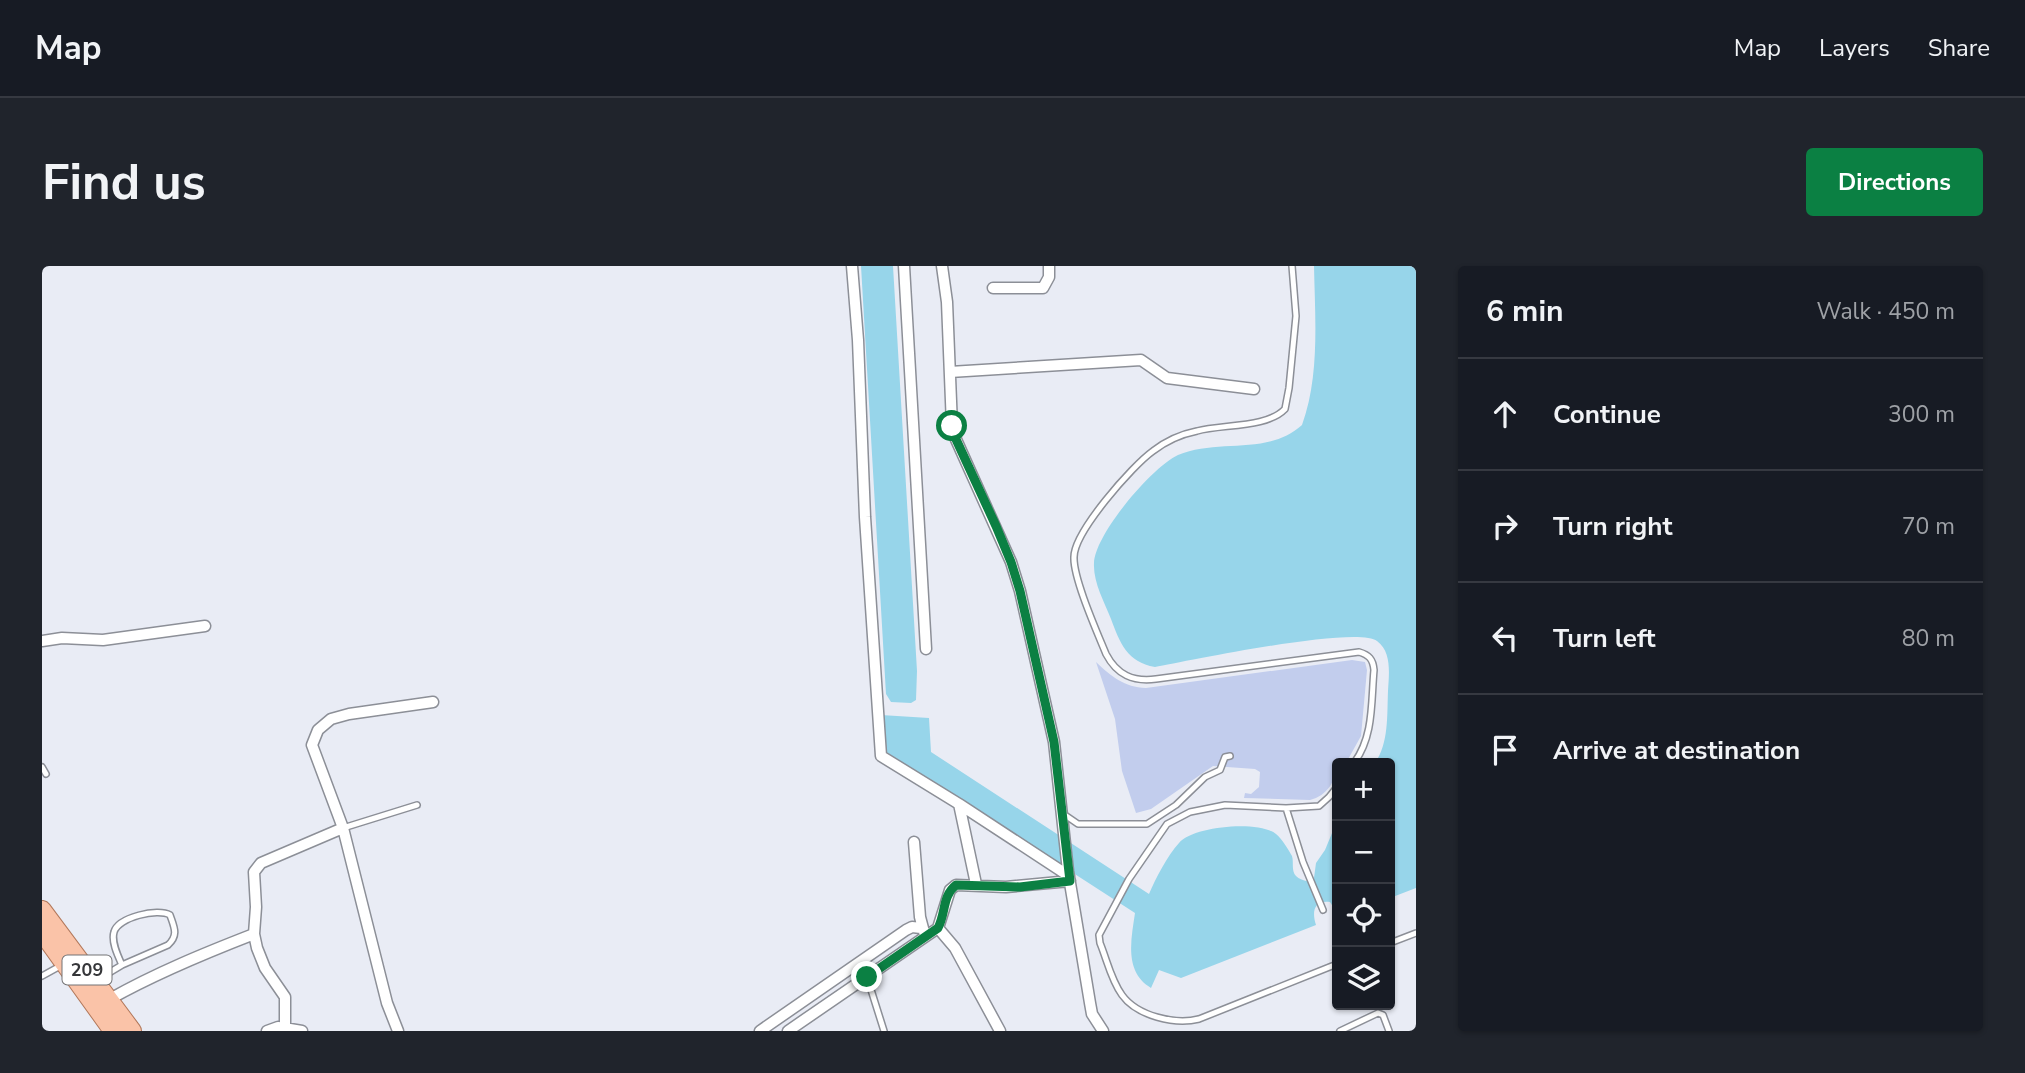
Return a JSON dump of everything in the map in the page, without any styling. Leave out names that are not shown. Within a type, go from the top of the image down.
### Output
[{"type":"main road","name":"209","points":[[42,909],[132,1031]]},
{"type":"main road","name":"209","points":[[42,932],[113,1031]]},
{"type":"street","points":[[852,266],[881,757],[1069,876]]},
{"type":"street","points":[[904,266],[926,649]]},
{"type":"street","points":[[942,266],[954,435],[996,526],[1020,591],[1054,742],[1060,812],[1092,1014],[1102,1031]]},
{"type":"street","points":[[993,288],[1043,288],[1049,277],[1049,266]]},
{"type":"street","points":[[950,372],[1141,360],[1167,378],[1254,389]]},
{"type":"street","points":[[42,641],[62,638],[103,640],[205,626]]},
{"type":"street","points":[[398,1031],[387,1003],[343,828],[312,745],[318,730],[331,719],[433,702]]},
{"type":"street","points":[[959,804],[976,884]]},
{"type":"street","points":[[285,1028],[285,997],[265,968],[257,948],[254,933],[256,896],[252,879],[261,863],[343,828]]},
{"type":"street","points":[[914,842],[925,932]]},
{"type":"street","points":[[938,928],[950,890],[962,883],[1020,887],[1069,876]]},
{"type":"street","points":[[760,1031],[906,930],[912,928],[925,932]]},
{"type":"street","points":[[795,1029],[925,932],[938,928]]},
{"type":"street","points":[[938,928],[955,947],[1000,1031]]},
{"type":"street","points":[[110,999],[206,952],[254,933]]},
{"type":"street","points":[[267,1031],[285,1028],[302,1031]]},
{"type":"lane","points":[[1292,266],[1296,316],[1285,409],[1272,418],[1199,430],[1153,451],[1108,498],[1080,537],[1074,558],[1085,598],[1112,666],[1122,674],[1142,681],[1359,652],[1366,654],[1373,662],[1374,670],[1368,734],[1364,750],[1358,758]]},
{"type":"lane","points":[[1060,812],[1078,824],[1147,824],[1176,805],[1205,777],[1220,770],[1225,757],[1230,755]]},
{"type":"lane","points":[[42,767],[46,774]]},
{"type":"lane","points":[[1332,793],[1318,806],[1207,807],[1167,824],[1129,879],[1099,935],[1115,983],[1123,996],[1133,1005],[1171,1020],[1188,1022],[1199,1019],[1332,966]]},
{"type":"lane","points":[[343,828],[416,805]]},
{"type":"lane","points":[[1286,808],[1303,862],[1324,910]]},
{"type":"lane","points":[[96,981],[122,965],[168,945],[176,931],[170,915],[158,911],[119,924],[114,930],[114,938],[122,965]]},
{"type":"lane","points":[[1395,941],[1416,933]]},
{"type":"lane","points":[[42,976],[65,963]]},
{"type":"lane","points":[[867,977],[884,1031]]},
{"type":"lane","points":[[1340,1031],[1378,1013],[1383,1015],[1389,1031]]},
{"type":"shaded area","points":[[861,266],[893,266],[917,671],[916,700],[911,703],[891,702],[886,694]]},
{"type":"shaded area","points":[[1314,266],[1416,266],[1416,888],[1395,896],[1395,758],[1378,758],[1385,738],[1389,678],[1387,657],[1382,646],[1377,641],[1363,637],[1339,637],[1155,667],[1138,661],[1121,643],[1094,570],[1097,551],[1114,519],[1140,487],[1167,462],[1193,450],[1274,440],[1302,425],[1312,387]]},
{"type":"shaded area","points":[[1352,660],[1365,662],[1367,670],[1361,736],[1349,758],[1332,758],[1332,782],[1321,795],[1310,800],[1244,798],[1245,793],[1251,794],[1259,787],[1260,772],[1255,769],[1213,766],[1151,809],[1136,813],[1122,771],[1115,719],[1096,662],[1119,680],[1131,686],[1146,688]]},
{"type":"shaded area","points":[[881,715],[929,718],[931,752],[1149,894],[1158,874],[1179,843],[1198,832],[1242,826],[1268,830],[1283,841],[1292,856],[1296,876],[1306,881],[1314,878],[1316,863],[1332,833],[1332,905],[1330,902],[1317,905],[1314,912],[1316,925],[1181,978],[1159,970],[1151,988],[1137,973],[1131,955],[1135,913],[883,750]]},
{"type":"route","points":[[867,977],[938,928],[945,900],[956,885],[962,883],[1020,887],[1070,881],[1054,742],[1020,591],[1011,562],[952,426]]}]
